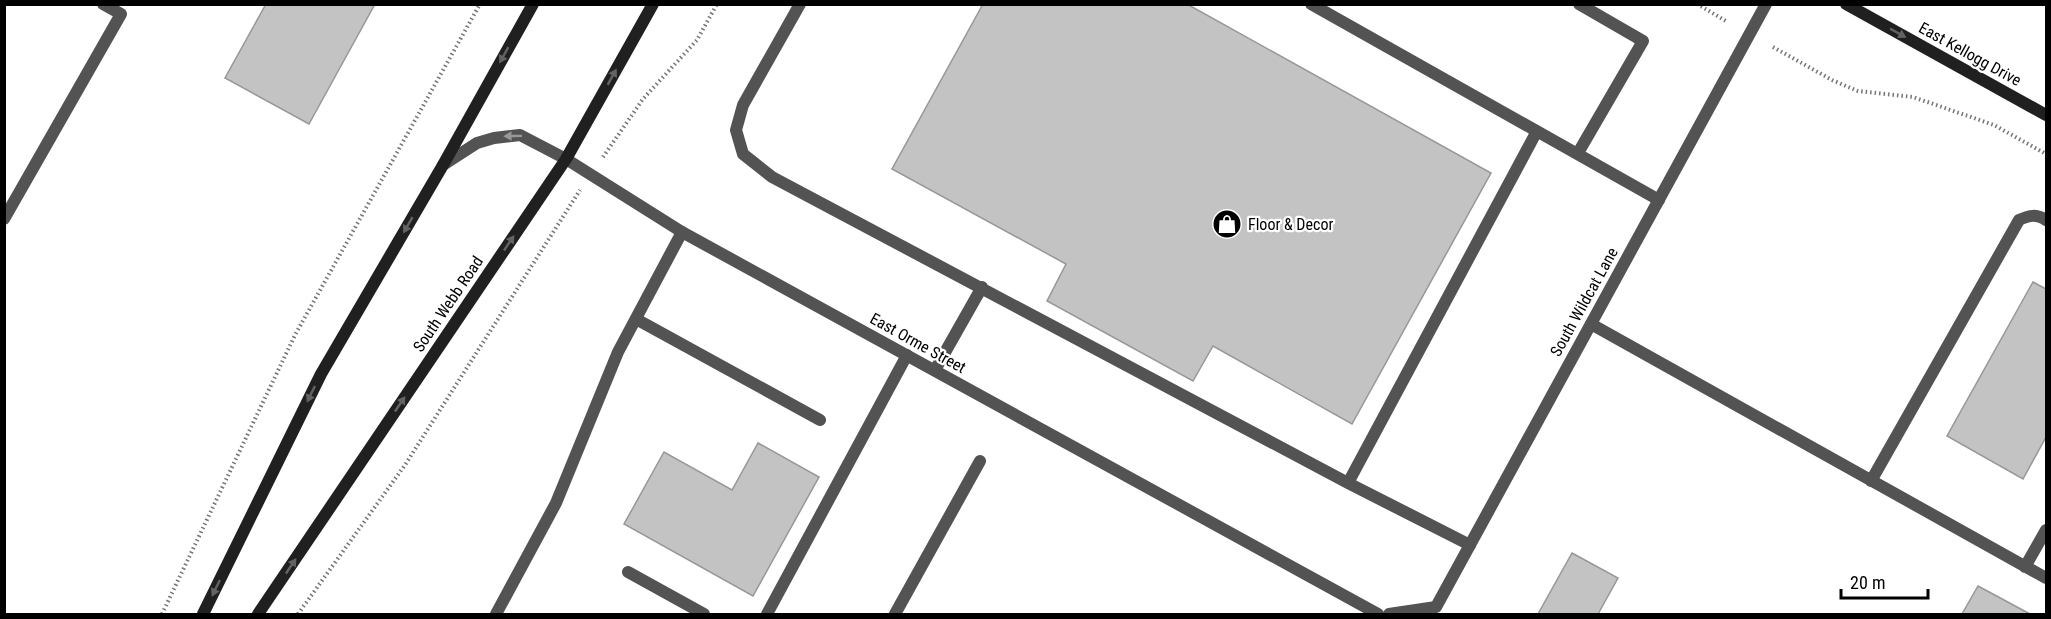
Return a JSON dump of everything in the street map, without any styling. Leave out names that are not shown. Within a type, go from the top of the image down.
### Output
[{"type":"main road","points":[[203,615],[321,374],[443,165],[533,4]]},
{"type":"main road","name":"South Webb Road","points":[[258,615],[566,159],[652,4]]},
{"type":"main road","name":"East Kellogg Drive","points":[[1846,4],[2046,115]]},
{"type":"street","points":[[4,219],[124,9],[103,4]]},
{"type":"street","points":[[800,4],[743,105],[736,130],[743,154],[772,177],[1348,483],[1470,545]]},
{"type":"street","points":[[1311,4],[1659,200]]},
{"type":"street","points":[[1578,153],[1643,41],[1579,4]]},
{"type":"street","name":"South Wildcat Lane","points":[[1394,614],[1436,607],[1766,4]]},
{"type":"street","points":[[1348,483],[1537,131]]},
{"type":"street","name":"East Orme Street","points":[[443,165],[477,143],[494,138],[520,135],[566,159],[682,232],[1378,615]]},
{"type":"street","points":[[1871,481],[2019,220],[2028,215],[2038,215],[2046,220]]},
{"type":"street","points":[[496,615],[556,502],[618,352],[682,232]]},
{"type":"street","points":[[935,370],[982,287]]},
{"type":"street","points":[[636,319],[820,420]]},
{"type":"street","points":[[1591,324],[2046,578]]},
{"type":"street","points":[[767,615],[907,355]]},
{"type":"street","points":[[895,615],[981,461]]},
{"type":"street","points":[[2025,567],[2046,530]]},
{"type":"street","points":[[628,572],[704,615]]},
{"type":"path","points":[[162,615],[295,335],[480,4]]},
{"type":"path","points":[[298,615],[405,465],[591,174],[643,99],[697,39],[717,4]]},
{"type":"path","points":[[1697,4],[1726,21]]},
{"type":"path","points":[[1773,47],[1832,80],[1858,91],[1923,100],[1994,125],[2046,154]]},
{"type":"building","points":[[266,4],[375,4],[309,124],[225,78]]},
{"type":"building","name":"Floor & Decor","points":[[983,4],[1187,4],[1491,173],[1352,424],[1213,346],[1193,381],[1047,301],[1066,264],[892,169]]},
{"type":"building","points":[[2033,282],[2046,289],[2046,437],[2023,479],[1947,436]]},
{"type":"building","points":[[758,443],[819,477],[753,596],[624,524],[664,452],[732,490]]},
{"type":"building","points":[[1572,553],[1618,578],[1598,614],[1538,614]]},
{"type":"building","points":[[1978,586],[2030,614],[1962,614]]},
{"type":"place","name":"Floor & Decor","points":[[1227,224]]}]
